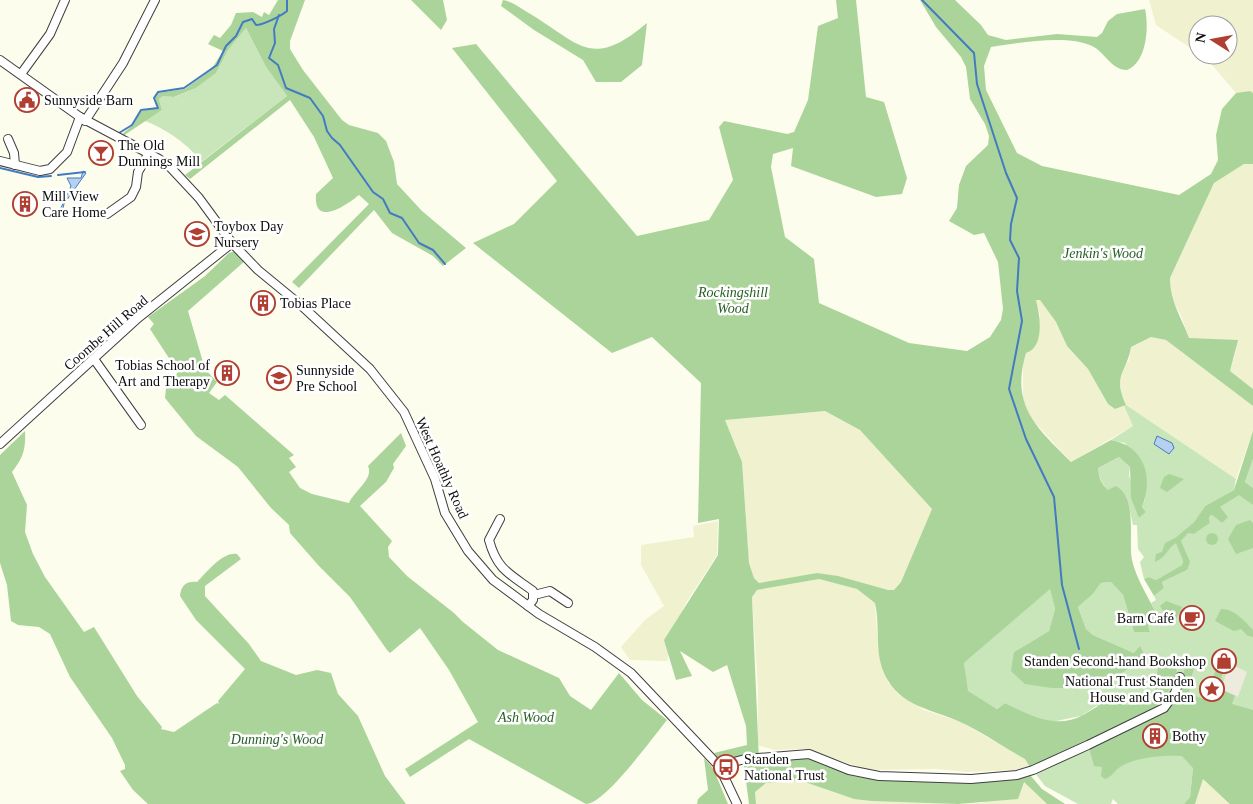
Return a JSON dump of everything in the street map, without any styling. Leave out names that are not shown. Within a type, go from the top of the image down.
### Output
[{"type":"street","points":[[21,74],[50,34],[65,0]]},
{"type":"street","points":[[0,161],[40,171],[50,169],[67,152],[82,119],[123,63],[155,0]]},
{"type":"street","name":"West Hoathly Road","points":[[0,60],[82,119],[148,153],[171,168],[193,192],[232,243],[258,270],[303,307],[370,369],[404,412],[435,479],[445,513],[468,551],[493,580],[528,606],[595,646],[631,673],[719,766],[737,804]]},
{"type":"street","points":[[8,139],[14,153],[15,165]]},
{"type":"street","points":[[107,214],[131,197],[136,187],[138,172],[148,153]]},
{"type":"street","name":"Coombe Hill Road","points":[[0,444],[138,318],[232,243]]},
{"type":"street","points":[[94,359],[141,426]]},
{"type":"street","points":[[500,519],[489,540],[494,557],[498,565],[534,595]]},
{"type":"street","points":[[528,606],[534,595],[550,591],[568,602]]},
{"type":"street","points":[[719,766],[745,759],[809,754],[849,770],[879,776],[971,779],[1024,774],[1164,708],[1175,692],[1180,677]]},
{"type":"green space","points":[[278,0],[305,0],[290,41],[290,49],[303,70],[342,120],[349,125],[378,133],[386,141],[394,162],[397,184],[422,211],[466,248],[443,266],[433,256],[392,233],[374,210],[299,288],[292,282],[369,204],[359,195],[340,208],[325,212],[320,210],[316,194],[333,178],[314,137],[290,100],[190,179],[185,175],[287,96],[266,67],[246,28],[228,50],[216,73],[196,88],[174,97],[163,96],[159,99],[162,110],[123,136],[121,135],[133,125],[141,111],[159,108],[154,98],[158,93],[185,89],[211,70],[223,51],[208,44],[214,35],[220,38],[231,25],[236,13],[253,12],[262,17],[264,12],[269,15]]},
{"type":"green space","points":[[411,0],[443,0],[447,20],[441,30]]},
{"type":"green space","points":[[503,0],[516,5],[573,42],[598,49],[612,46],[628,38],[647,23],[642,65],[621,82],[596,82],[583,60],[534,30],[501,6]]},
{"type":"green space","points":[[836,0],[856,0],[866,97],[884,102],[907,178],[902,194],[876,197],[791,166],[793,148],[773,154],[771,167],[785,237],[814,259],[819,303],[909,343],[967,351],[990,337],[1001,320],[1003,309],[998,262],[984,233],[974,235],[949,221],[957,208],[959,185],[966,166],[988,145],[989,136],[985,124],[970,99],[966,67],[961,57],[936,27],[920,0],[955,0],[981,25],[988,35],[1006,40],[1057,34],[1097,37],[1102,33],[1108,21],[1117,14],[1145,9],[1147,25],[1143,52],[1134,66],[1127,70],[1112,64],[1097,49],[1082,42],[1043,40],[991,47],[984,66],[986,90],[1017,153],[1042,166],[1179,195],[1211,174],[1218,160],[1216,135],[1222,109],[1236,93],[1250,91],[1253,93],[1253,164],[1244,164],[1214,183],[1170,278],[1170,287],[1189,338],[1238,340],[1230,371],[1253,389],[1253,406],[1166,340],[1151,337],[1131,347],[1120,380],[1120,387],[1126,405],[1115,409],[1108,404],[1088,369],[1067,346],[1056,322],[1040,300],[1036,300],[1040,322],[1039,338],[1032,350],[1026,353],[1022,372],[1024,402],[1030,415],[1047,438],[1071,462],[1111,440],[1122,443],[1131,449],[1143,464],[1147,484],[1142,507],[1146,512],[1139,518],[1131,498],[1130,467],[1119,457],[1098,468],[1101,480],[1108,490],[1116,486],[1123,492],[1127,500],[1131,520],[1132,560],[1139,580],[1155,611],[1147,620],[1150,632],[1134,632],[1123,595],[1111,582],[1101,583],[1093,594],[1078,607],[1086,629],[1093,635],[1134,653],[1140,646],[1145,656],[1115,678],[1090,688],[1052,688],[1025,684],[1011,671],[1014,652],[1049,631],[1055,609],[1050,589],[964,663],[968,691],[997,709],[1005,703],[1033,716],[1053,721],[1063,721],[1083,715],[1110,699],[1123,704],[1133,705],[1155,693],[1158,664],[1162,655],[1167,660],[1175,661],[1177,674],[1167,694],[1152,711],[1030,767],[1025,759],[984,734],[958,721],[913,704],[895,690],[888,681],[880,660],[875,603],[857,589],[819,579],[757,590],[752,597],[759,761],[807,757],[853,776],[879,780],[970,783],[1030,775],[1042,789],[1065,804],[1047,804],[1024,782],[1018,799],[958,804],[854,799],[802,781],[766,783],[755,792],[756,804],[749,804],[743,758],[722,763],[714,753],[747,745],[746,726],[727,665],[713,672],[680,651],[692,676],[676,680],[664,640],[718,555],[719,519],[698,523],[701,383],[652,337],[612,353],[473,243],[514,224],[557,181],[452,48],[476,44],[637,236],[709,220],[733,180],[719,127],[724,121],[787,134],[794,132],[808,100],[818,26],[838,18]],"holes":[[[825,411],[860,430],[932,509],[901,582],[894,590],[888,590],[838,576],[817,573],[759,583],[754,578],[749,563],[742,462],[725,420]]]},
{"type":"green space","points":[[1149,0],[1253,0],[1253,93],[1249,91],[1236,93],[1212,65],[1238,65],[1238,15],[1188,15],[1188,46],[1156,25]]},
{"type":"green space","points":[[246,28],[266,67],[287,96],[201,162],[190,149],[176,138],[145,121],[162,110],[159,99],[163,96],[175,97],[196,88],[216,73],[228,50]]},
{"type":"green space","points":[[1244,164],[1253,164],[1253,389],[1230,371],[1236,350],[1189,339],[1181,315],[1170,297],[1170,278],[1214,183]]},
{"type":"green space","name":"Ash Wood","points":[[235,251],[245,261],[188,311],[205,369],[217,382],[209,393],[219,400],[225,395],[294,455],[289,458],[296,467],[289,472],[300,488],[312,494],[349,503],[366,480],[369,471],[368,466],[401,433],[406,446],[393,464],[394,468],[386,482],[360,506],[392,541],[388,547],[389,557],[407,576],[498,650],[559,678],[570,696],[591,710],[619,673],[642,700],[667,720],[616,782],[594,801],[586,804],[469,739],[410,777],[405,769],[478,722],[449,670],[420,628],[390,653],[350,597],[290,533],[289,525],[271,508],[238,467],[196,436],[165,398],[166,388],[178,372],[150,329],[154,324],[148,317],[205,276],[229,253]]},
{"type":"green space","points":[[1036,300],[1040,300],[1056,322],[1067,346],[1088,369],[1108,404],[1115,409],[1124,406],[1133,426],[1071,462],[1028,415],[1023,402],[1023,362],[1026,353],[1030,352],[1040,315]]},
{"type":"green space","points":[[1151,337],[1166,340],[1253,406],[1253,431],[1236,479],[1126,405],[1122,396],[1120,382],[1122,367],[1129,361],[1131,347]]},
{"type":"green space","points":[[1126,405],[1236,479],[1234,490],[1205,506],[1194,522],[1175,538],[1183,561],[1182,565],[1156,580],[1149,577],[1144,579],[1140,562],[1144,557],[1138,549],[1137,525],[1133,525],[1129,507],[1104,486],[1099,475],[1098,468],[1119,457],[1130,467],[1129,475],[1139,518],[1146,512],[1142,507],[1145,499],[1125,443],[1111,440],[1133,426],[1124,406]]},
{"type":"green space","points":[[825,411],[860,430],[932,509],[901,582],[894,590],[817,573],[760,584],[754,578],[749,563],[742,462],[725,420]]},
{"type":"green space","name":"Dunning's Wood","points":[[25,431],[23,453],[12,472],[27,505],[25,532],[33,554],[45,577],[84,632],[94,627],[137,696],[162,727],[161,729],[174,732],[217,703],[219,704],[218,701],[245,669],[196,620],[180,596],[185,584],[197,582],[221,559],[237,554],[241,559],[205,586],[205,596],[249,644],[261,661],[296,675],[317,670],[331,673],[338,694],[358,716],[385,776],[406,804],[148,804],[133,790],[120,771],[125,769],[125,765],[112,738],[70,677],[50,634],[39,627],[18,625],[11,621],[7,585],[0,563],[0,455]]},
{"type":"green space","points":[[1253,431],[1253,459],[1245,482],[1253,488],[1253,505],[1239,495],[1220,507],[1228,517],[1222,523],[1212,515],[1209,517],[1210,523],[1194,534],[1188,533],[1181,541],[1190,562],[1187,570],[1162,582],[1164,588],[1154,596],[1144,579],[1149,577],[1156,580],[1182,565],[1183,561],[1176,543],[1163,557],[1155,562],[1156,554],[1162,552],[1165,543],[1175,538],[1194,522],[1205,506],[1234,490]]},
{"type":"green space","points":[[1253,459],[1253,488],[1245,482]]},
{"type":"green space","points":[[1169,474],[1184,479],[1167,492],[1160,488],[1164,477]]},
{"type":"green space","points":[[1239,494],[1253,505],[1253,804],[1230,804],[1193,768],[1190,797],[1184,804],[1118,804],[1113,799],[1111,804],[1078,804],[1045,786],[1035,773],[1088,748],[1087,741],[1153,711],[1174,683],[1167,660],[1162,656],[1158,664],[1155,693],[1138,705],[1096,706],[1081,716],[1051,722],[1031,717],[1005,703],[997,709],[967,691],[964,663],[1050,588],[1055,609],[1049,631],[1014,652],[1134,653],[1093,635],[1086,629],[1078,607],[1093,594],[1101,583],[1111,582],[1123,595],[1134,632],[1150,631],[1147,620],[1155,611],[1151,603],[1156,600],[1154,596],[1164,588],[1162,582],[1187,570],[1181,541],[1188,532],[1194,534],[1210,523],[1209,517],[1212,515],[1222,523],[1220,507]]},
{"type":"green space","points":[[1250,520],[1253,523],[1253,548],[1236,554],[1228,539],[1236,525]]},
{"type":"green space","points":[[718,521],[717,555],[686,603],[674,630],[667,661],[630,660],[621,647],[645,620],[664,606],[641,565],[641,545],[694,537],[693,526]]},
{"type":"green space","points":[[1210,533],[1214,533],[1218,539],[1214,545],[1210,545],[1206,541],[1206,537]]},
{"type":"green space","points":[[819,579],[857,589],[875,603],[878,649],[888,682],[899,695],[924,710],[961,722],[1025,759],[1030,767],[1019,770],[968,772],[936,769],[869,770],[804,749],[774,750],[758,745],[758,690],[752,597],[757,590]]},
{"type":"green space","points":[[1166,601],[1182,607],[1175,621],[1167,617],[1160,606]]},
{"type":"green space","points":[[1221,609],[1235,613],[1243,620],[1253,630],[1253,637],[1248,636],[1241,629],[1234,631],[1215,621]]},
{"type":"green space","points":[[1189,663],[1194,668],[1189,685],[1189,694],[1204,699],[1218,665],[1226,665],[1227,670],[1223,672],[1218,688],[1235,695],[1232,704],[1253,710],[1253,804],[1230,804],[1203,779],[1195,804],[1184,804],[1190,797],[1193,768],[1182,756],[1158,756],[1134,761],[1120,767],[1105,779],[1101,776],[1102,767],[1094,766],[1089,748],[1156,716],[1182,696],[1179,688],[1185,668]]},
{"type":"green space","points":[[704,758],[713,768],[728,804],[697,804],[698,799],[708,790]]},
{"type":"green space","points":[[1203,779],[1230,804],[1195,804]]},
{"type":"green space","points":[[802,781],[854,799],[958,804],[756,804],[755,792],[766,783]]},
{"type":"green space","points":[[1024,782],[1047,804],[961,804],[982,803]]},
{"type":"shaded area","points":[[1227,662],[1247,672],[1238,697],[1221,689],[1227,671]]},
{"type":"water","points":[[83,171],[86,173],[64,204],[62,212],[60,210],[71,186],[67,178],[81,178]]},
{"type":"water","points":[[1157,436],[1172,443],[1174,448],[1169,454],[1154,444]]},
{"type":"waterway","points":[[119,133],[132,125],[141,110],[158,108],[154,98],[158,92],[184,88],[217,65],[226,46],[236,36],[243,22],[252,19],[256,25],[259,25],[276,18],[287,11],[287,0]]},
{"type":"waterway","points":[[922,0],[974,53],[977,84],[1006,173],[1017,198],[1011,224],[1010,240],[1019,258],[1017,291],[1022,321],[1009,389],[1026,439],[1054,497],[1062,585],[1079,649]]},
{"type":"waterway","points":[[279,15],[274,29],[275,43],[269,58],[278,65],[286,88],[310,98],[323,116],[327,131],[340,145],[373,192],[383,199],[390,213],[402,218],[419,243],[433,250],[445,264]]},
{"type":"waterway","points":[[0,168],[38,177],[51,176]]},
{"type":"waterway","points":[[58,175],[85,172]]},
{"type":"place","name":"Sunnyside Barn","points":[[27,100]]},
{"type":"place","name":"The Old Dunnings Mill","points":[[101,153]]},
{"type":"place","name":"Mill View Care Home","points":[[25,204]]},
{"type":"place","name":"Toybox Day Nursery","points":[[197,234]]},
{"type":"place","name":"Tobias Place","points":[[263,303]]},
{"type":"place","name":"Tobias School of Art and Therapy","points":[[227,373]]},
{"type":"place","name":"Sunnyside Pre School","points":[[279,378]]},
{"type":"place","name":"Barn Café","points":[[1192,618]]},
{"type":"place","name":"Standen Second-hand Bookshop","points":[[1224,661]]},
{"type":"place","name":"National Trust Standen House and Garden","points":[[1212,689]]},
{"type":"place","name":"Bothy","points":[[1155,736]]},
{"type":"place","name":"Standen National Trust","points":[[726,767]]},
{"type":"park label","name":"Jenkin's Wood","points":[[1103,253]]},
{"type":"park label","name":"Rockingshill Wood","points":[[733,300]]}]
